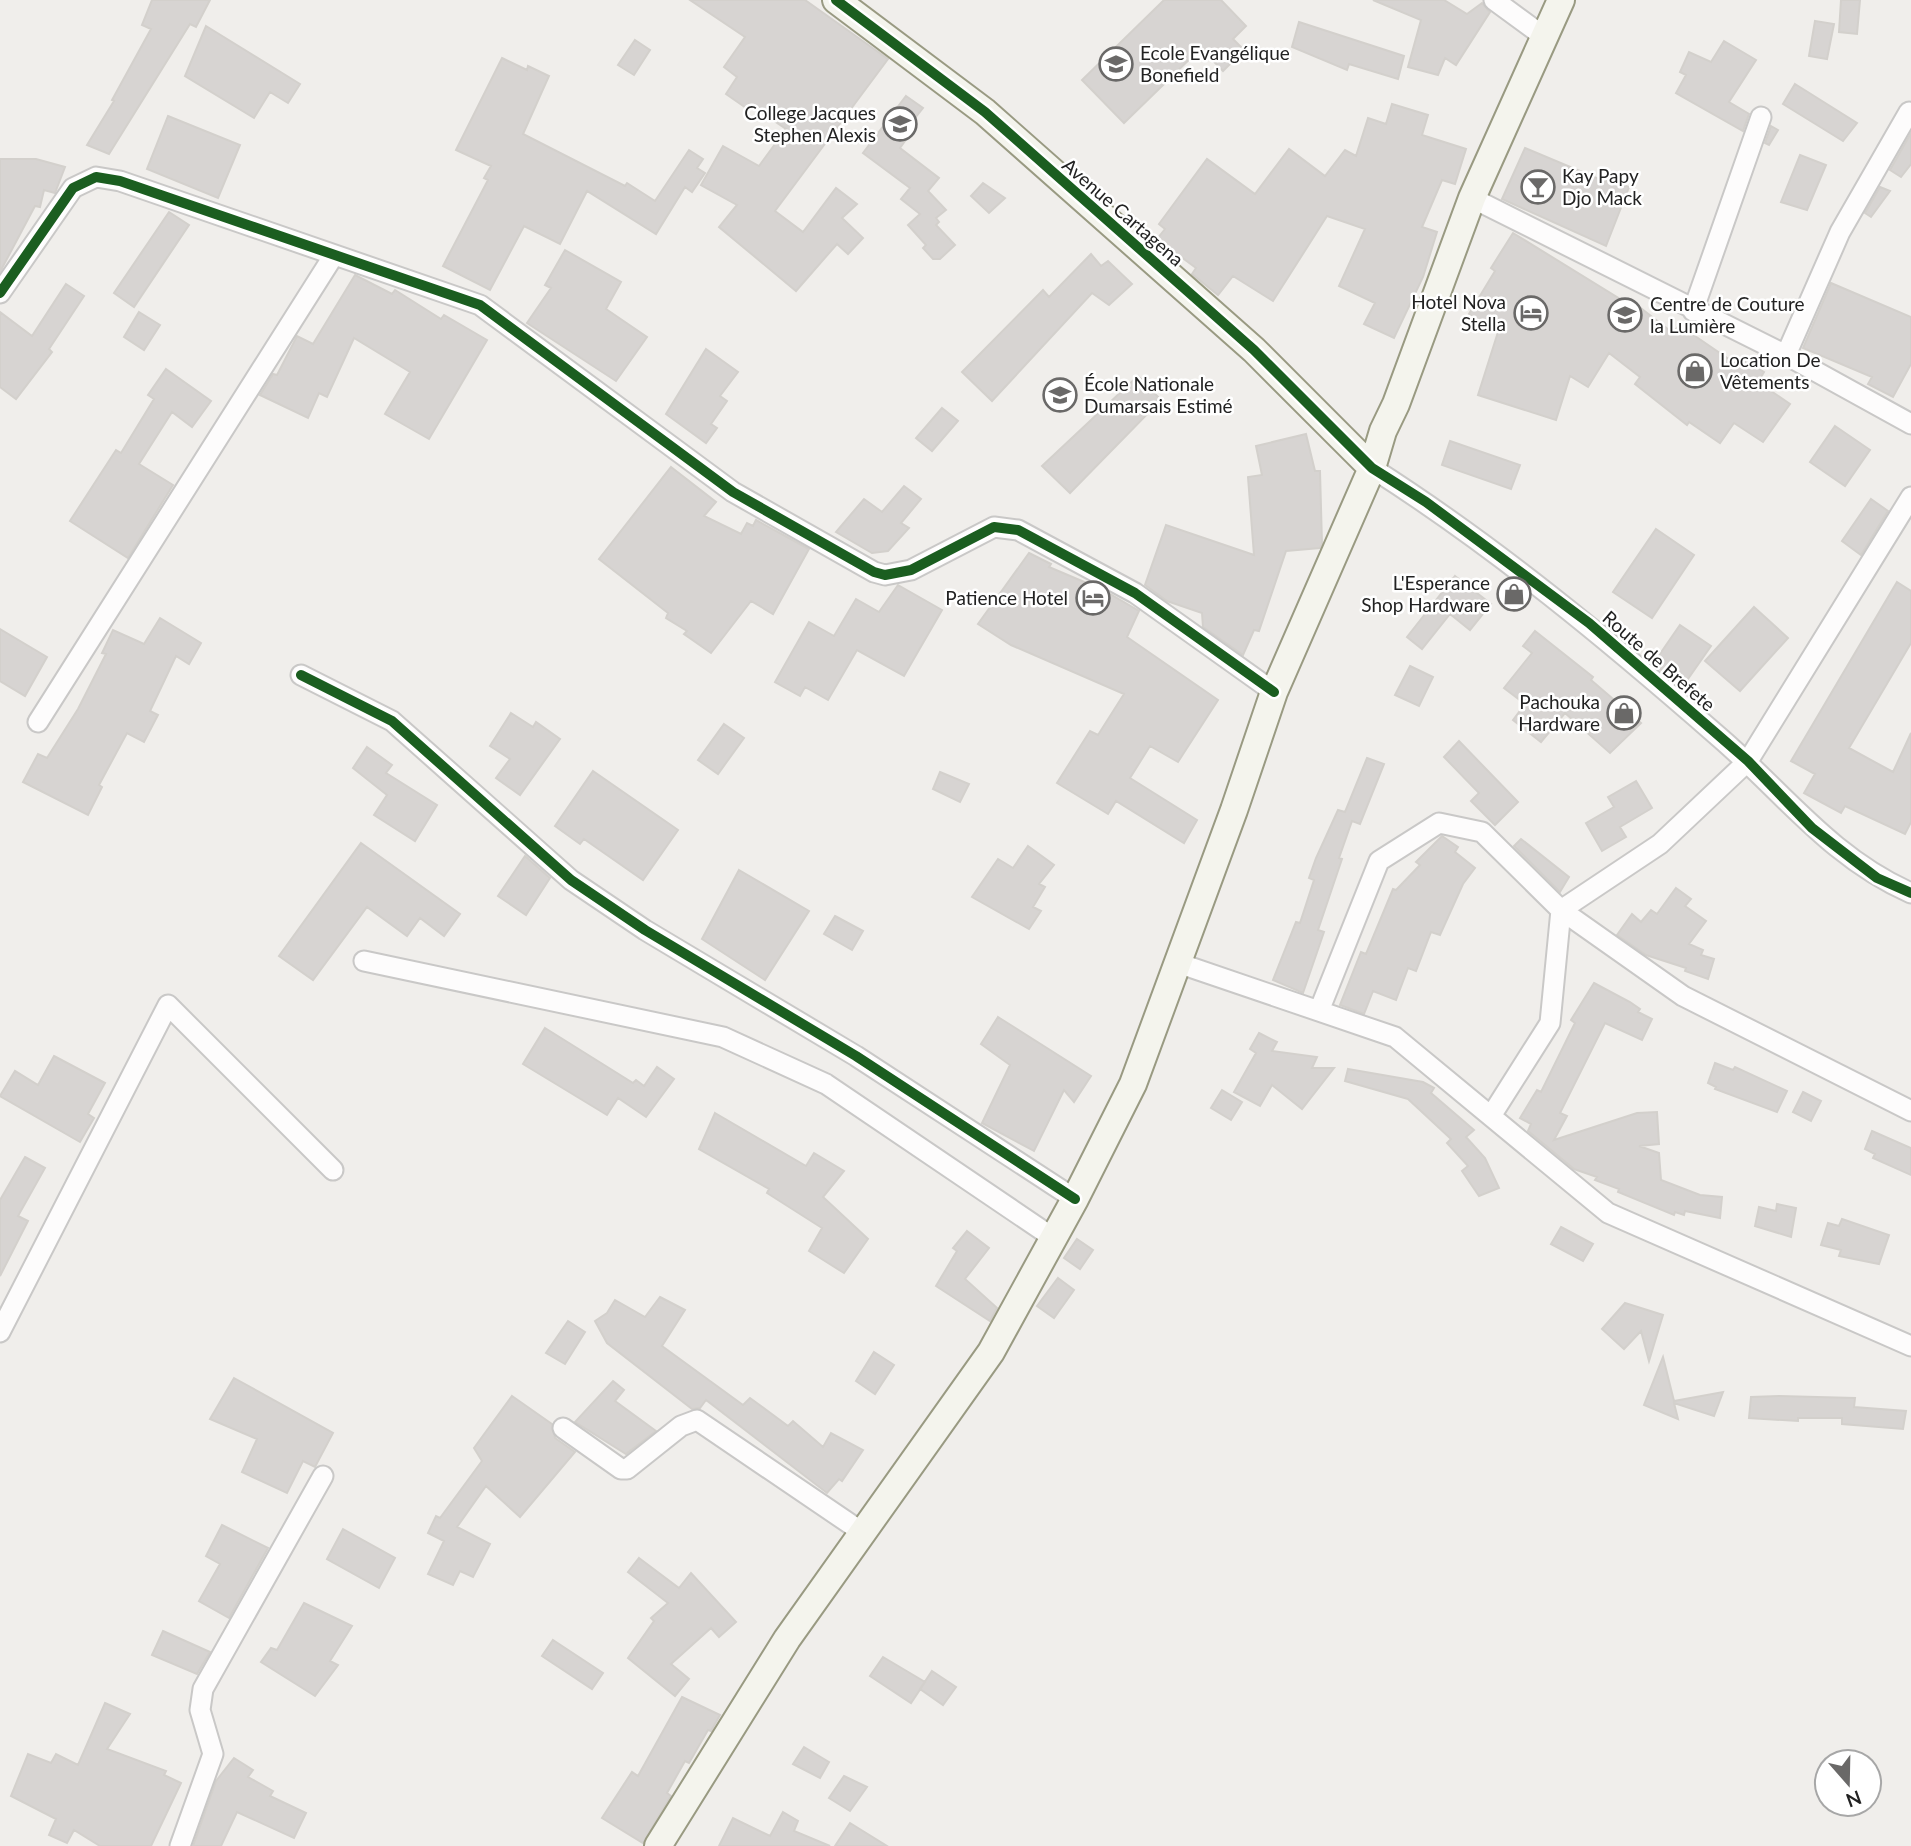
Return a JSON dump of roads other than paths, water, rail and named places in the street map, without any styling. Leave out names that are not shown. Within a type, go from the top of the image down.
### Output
[{"type":"main road","name":"Avenue Cartagena","points":[[836,0],[985,113],[1254,350],[1372,468]]},
{"type":"main road","points":[[657,1846],[787,1639],[991,1352],[1133,1084],[1274,692],[1372,468],[1472,198],[1561,0]]},
{"type":"street","points":[[1494,0],[1543,36]]},
{"type":"street","points":[[1786,355],[1840,232],[1910,112]]},
{"type":"street","points":[[1693,311],[1761,117]]},
{"type":"street","points":[[0,293],[73,188],[96,177],[120,181],[480,305],[733,492],[874,572],[885,575],[911,570],[994,527],[1018,530],[1135,593],[1274,692]]},
{"type":"street","points":[[1472,198],[1693,311],[1786,355],[1911,424]]},
{"type":"street","points":[[38,722],[334,255]]},
{"type":"street","name":"Route de Brefete","points":[[1372,468],[1426,502],[1589,623],[1748,761],[1812,828],[1877,878],[1911,893]]},
{"type":"street","points":[[1561,910],[1660,844],[1748,761],[1911,498]]},
{"type":"street","points":[[301,675],[392,721],[571,880],[645,930],[856,1056],[1074,1199]]},
{"type":"street","points":[[1319,1011],[1379,861],[1439,823],[1482,832],[1561,910],[1683,996],[1911,1111]]},
{"type":"street","points":[[1491,1116],[1550,1023],[1561,910]]},
{"type":"street","points":[[364,961],[723,1037],[826,1084],[1052,1237]]},
{"type":"street","points":[[1178,963],[1395,1037],[1608,1213],[1911,1346]]},
{"type":"street","points":[[0,1332],[168,1005],[333,1170]]},
{"type":"street","points":[[563,1428],[621,1469],[627,1469],[635,1466],[681,1426],[697,1420],[862,1532]]},
{"type":"street","points":[[180,1846],[213,1754],[200,1710],[203,1689],[323,1476]]},
{"type":"place","name":"Ecole Evangélique Bonefield","points":[[1116,64]]},
{"type":"place","name":"College Jacques Stephen Alexis","points":[[900,124]]},
{"type":"place","name":"Kay Papy Djo Mack","points":[[1538,187]]},
{"type":"place","name":"Hotel Nova Stella","points":[[1531,313]]},
{"type":"place","name":"Centre de Couture la Lumière","points":[[1625,315]]},
{"type":"place","name":"Location De Vêtements","points":[[1695,371]]},
{"type":"place","name":"École Nationale Dumarsais Estimé","points":[[1060,395]]},
{"type":"place","name":"L'Esperance Shop Hardware","points":[[1514,594]]},
{"type":"place","name":"Patience Hotel","points":[[1093,598]]},
{"type":"place","name":"Pachouka Hardware","points":[[1624,713]]}]
